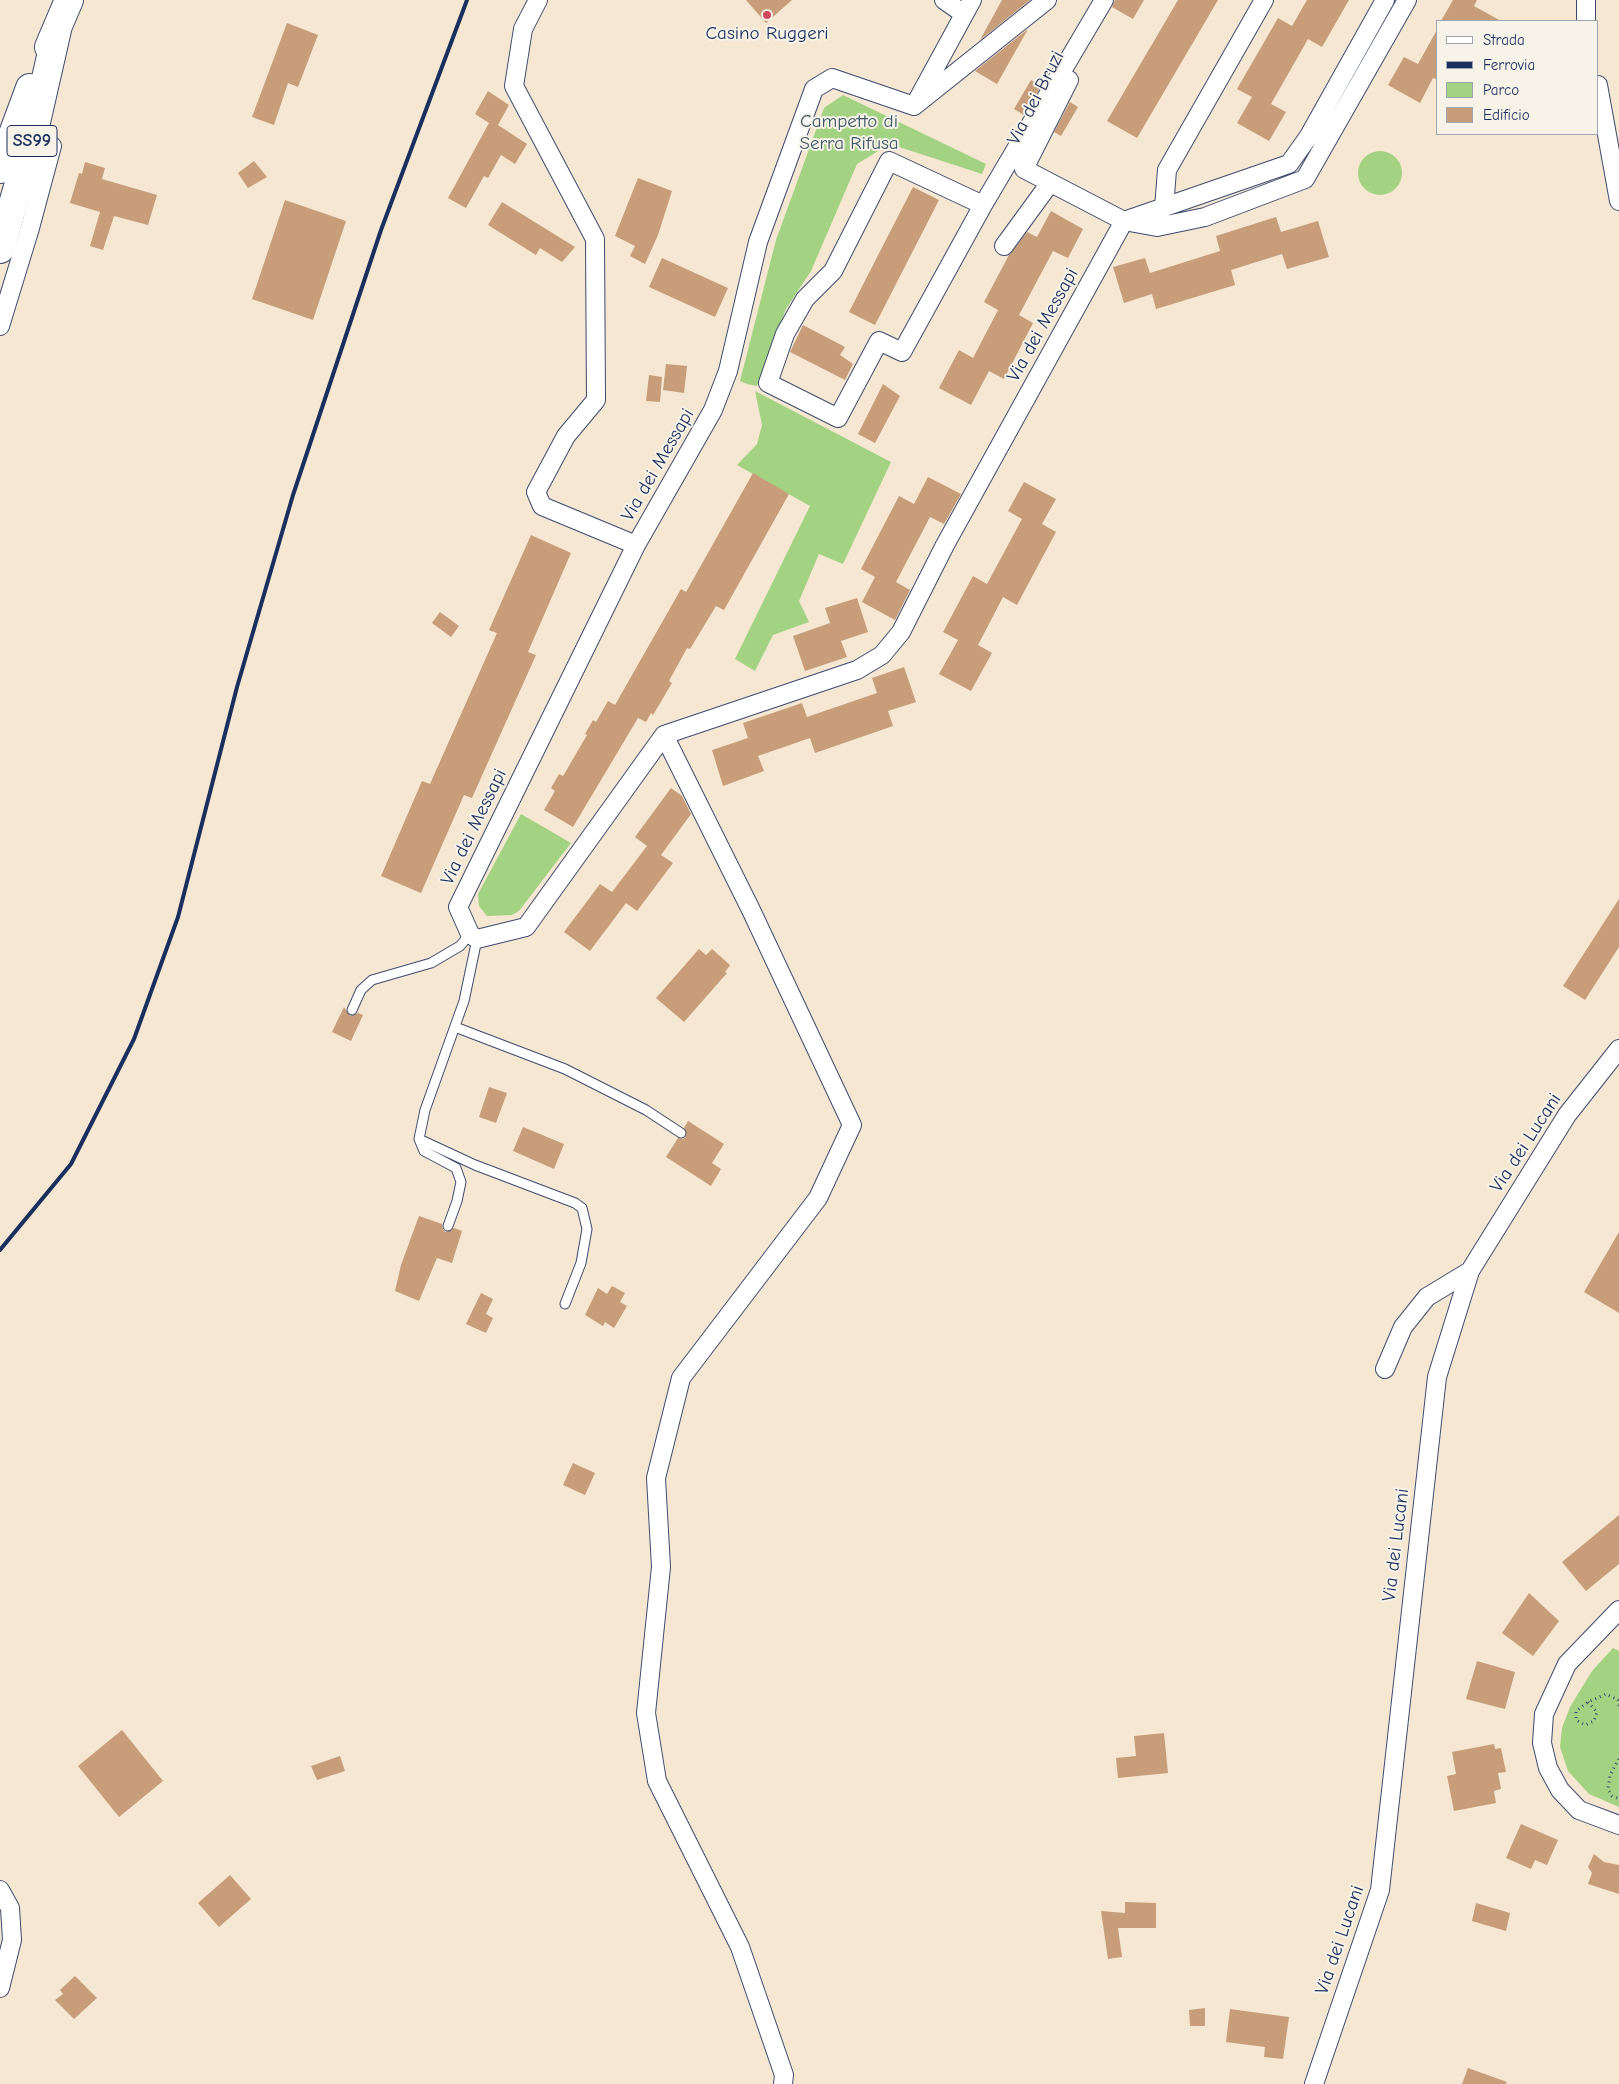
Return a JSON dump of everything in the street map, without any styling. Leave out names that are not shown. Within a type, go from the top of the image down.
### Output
[{"type":"highway","name":"SS99","points":[[0,169],[23,106],[69,0]]},
{"type":"highway","name":"SS99","points":[[0,249],[34,131],[57,30]]},
{"type":"highway","points":[[0,112],[57,30]]},
{"type":"street","points":[[538,0],[523,29],[514,86],[595,239],[596,400],[566,436],[536,492],[542,506],[636,545]]},
{"type":"street","points":[[914,106],[968,7],[944,0]]},
{"type":"street","points":[[914,106],[1047,0]]},
{"type":"street","points":[[983,205],[889,161],[832,271],[805,299],[785,334],[768,383],[838,418],[879,342],[902,352],[983,205],[1104,0]]},
{"type":"street","name":"Via dei Bruzi","points":[[1110,0],[1024,169],[1124,221]]},
{"type":"street","points":[[1164,208],[1168,170],[1264,0]]},
{"type":"street","points":[[1124,221],[1289,164],[1309,136],[1385,0]]},
{"type":"street","points":[[1124,221],[1157,227],[1205,217],[1305,179],[1351,102],[1407,0]]},
{"type":"street","points":[[1586,0],[1586,20]]},
{"type":"street","points":[[1372,25],[1389,33]]},
{"type":"street","name":"Via dei Messapi","points":[[474,937],[458,907],[636,545],[713,410],[728,371],[758,242],[814,90],[832,78],[914,106]]},
{"type":"street","points":[[1599,91],[1619,201]]},
{"type":"street","points":[[1333,93],[1351,102]]},
{"type":"street","points":[[0,326],[52,146]]},
{"type":"street","points":[[1004,246],[1050,183]]},
{"type":"street","name":"Via dei Messapi","points":[[664,735],[857,670],[882,655],[901,632],[945,545],[1124,221]]},
{"type":"street","points":[[474,937],[526,927],[664,735],[751,910],[852,1126],[818,1198],[681,1378],[656,1478],[661,1567],[646,1713],[657,1781],[740,1948],[784,2075],[783,2084]]},
{"type":"street","name":"Via dei Lucani","points":[[1314,2084],[1380,1890],[1437,1377],[1470,1271],[1568,1115],[1619,1049]]},
{"type":"street","points":[[1385,1369],[1403,1327],[1427,1297],[1470,1271]]},
{"type":"street","points":[[1616,1618],[1567,1664],[1544,1714],[1542,1743],[1548,1768],[1560,1790],[1579,1810],[1619,1825]]},
{"type":"street","points":[[0,1890],[10,1908],[12,1940],[0,1988]]},
{"type":"lane","points":[[352,1010],[361,990],[372,980],[432,963],[474,937]]},
{"type":"lane","points":[[448,1226],[457,1201],[461,1182],[456,1168],[424,1151],[419,1138],[425,1110],[464,1001],[474,937]]},
{"type":"lane","points":[[455,1027],[565,1070],[646,1110],[681,1133]]},
{"type":"lane","points":[[419,1138],[481,1167],[575,1203],[582,1208],[587,1229],[581,1263],[565,1304]]},
{"type":"path","points":[[1588,1702],[1596,1712],[1594,1721],[1585,1725],[1576,1720],[1576,1712],[1588,1702],[1606,1694],[1618,1700],[1619,1707]]},
{"type":"path","points":[[1619,1759],[1610,1775],[1608,1789],[1612,1796],[1619,1799]]},
{"type":"green space","name":"Campetto di Serra Rifusa","points":[[843,95],[986,164],[982,174],[890,144],[857,164],[811,271],[786,309],[757,386],[747,384],[740,381],[776,240],[824,108]]},
{"type":"green space","points":[[1380,151],[1392,155],[1398,161],[1402,173],[1398,185],[1392,191],[1380,195],[1368,191],[1362,185],[1358,173],[1362,161],[1368,155]]},
{"type":"green space","points":[[755,391],[891,462],[843,564],[819,554],[799,601],[809,622],[773,635],[755,671],[735,659],[810,506],[737,465],[757,444],[762,425]]},
{"type":"green space","points":[[521,814],[571,843],[519,911],[512,915],[487,916],[479,906],[478,894]]},
{"type":"green space","points":[[1613,1648],[1619,1651],[1619,1807],[1589,1794],[1568,1771],[1560,1747],[1562,1728],[1570,1707],[1592,1671]]},
{"type":"building","name":"Casino Ruggeri","points":[[746,0],[792,0],[766,23]]},
{"type":"building","points":[[1002,0],[1030,0],[980,40]]},
{"type":"building","points":[[1115,0],[1144,0],[1133,19],[1112,7]]},
{"type":"building","points":[[1178,0],[1218,0],[1137,138],[1107,121]]},
{"type":"building","points":[[1307,0],[1349,0],[1322,47],[1308,39],[1271,104],[1286,112],[1269,141],[1237,123],[1252,97],[1237,89],[1278,18],[1292,26]]},
{"type":"building","points":[[1453,0],[1477,0],[1474,6],[1499,20],[1442,20]]},
{"type":"building","points":[[287,23],[318,35],[298,87],[288,83],[274,125],[252,117]]},
{"type":"building","points":[[1028,29],[997,84],[975,71]]},
{"type":"building","points":[[1436,32],[1436,79],[1433,78],[1420,103],[1388,85],[1404,57],[1418,64]]},
{"type":"building","points":[[1031,80],[1041,86],[1024,115],[1014,109]]},
{"type":"building","points":[[488,91],[509,105],[498,125],[527,144],[515,164],[501,155],[488,178],[484,176],[466,208],[448,198],[489,123],[475,114]]},
{"type":"building","points":[[1070,102],[1078,107],[1061,136],[1054,132]]},
{"type":"building","points":[[254,161],[267,177],[248,188],[238,173]]},
{"type":"building","points":[[85,162],[105,168],[102,179],[157,195],[148,225],[114,216],[103,250],[90,246],[100,212],[70,203],[79,173],[82,174]]},
{"type":"building","points":[[638,178],[672,191],[658,235],[645,264],[630,256],[635,246],[615,236]]},
{"type":"building","points":[[913,187],[939,200],[875,325],[849,312]]},
{"type":"building","points":[[285,200],[346,221],[313,320],[252,299]]},
{"type":"building","points":[[502,202],[575,247],[562,262],[540,248],[536,255],[488,225]]},
{"type":"building","points":[[1051,211],[1083,229],[1068,258],[1053,251],[1019,315],[1033,323],[1004,379],[989,371],[971,405],[939,388],[959,350],[973,358],[998,310],[984,302],[1009,255],[1027,232],[1037,237]]},
{"type":"building","points":[[1276,217],[1281,232],[1318,221],[1329,257],[1287,269],[1282,254],[1231,270],[1235,285],[1156,309],[1152,294],[1124,303],[1113,267],[1145,258],[1150,273],[1220,251],[1216,236]]},
{"type":"building","points":[[662,258],[728,288],[715,317],[649,287]]},
{"type":"building","points":[[803,325],[845,347],[840,355],[853,364],[845,380],[790,352]]},
{"type":"building","points":[[666,364],[687,366],[684,393],[663,390]]},
{"type":"building","points":[[649,375],[662,377],[660,402],[646,401]]},
{"type":"building","points":[[883,384],[900,396],[875,443],[858,434]]},
{"type":"building","points":[[753,473],[789,494],[724,610],[716,606],[690,649],[687,648],[669,681],[672,683],[653,715],[651,713],[646,722],[638,718],[573,827],[544,810],[555,791],[551,788],[559,774],[563,776],[587,735],[585,734],[593,720],[596,722],[608,701],[615,705],[681,589],[686,592]]},
{"type":"building","points":[[928,477],[961,494],[944,524],[930,517],[896,582],[910,590],[895,620],[862,602],[875,577],[861,569],[899,496],[914,504]]},
{"type":"building","points":[[1024,482],[1056,499],[1042,524],[1056,532],[1017,605],[1003,597],[978,645],[992,653],[971,691],[939,674],[958,640],[943,632],[973,576],[987,584],[1022,519],[1008,511]]},
{"type":"building","points":[[531,535],[571,553],[528,652],[536,655],[472,798],[464,795],[421,893],[381,876],[422,781],[430,784],[497,633],[489,630]]},
{"type":"building","points":[[857,598],[868,632],[841,641],[847,657],[805,671],[793,636],[830,623],[825,608]]},
{"type":"building","points":[[440,612],[459,626],[451,637],[432,623]]},
{"type":"building","points":[[904,667],[916,702],[888,711],[893,726],[815,753],[810,738],[758,756],[764,771],[723,786],[712,750],[748,738],[743,723],[802,703],[807,717],[877,693],[872,678]]},
{"type":"building","points":[[671,788],[682,796],[691,814],[661,855],[673,863],[637,911],[626,903],[590,951],[564,932],[600,884],[612,892],[647,846],[635,837]]},
{"type":"building","points":[[1619,899],[1619,947],[1585,1000],[1563,986]]},
{"type":"building","points":[[699,949],[706,955],[712,949],[730,965],[725,972],[727,973],[684,1022],[656,998]]},
{"type":"building","points":[[344,1007],[350,1016],[358,1013],[363,1015],[351,1041],[332,1032]]},
{"type":"building","points":[[489,1087],[507,1093],[496,1123],[479,1117]]},
{"type":"building","points":[[688,1121],[724,1144],[712,1163],[721,1169],[711,1186],[666,1157],[678,1138],[683,1139],[686,1136],[684,1128]]},
{"type":"building","points":[[523,1127],[564,1144],[554,1169],[513,1151]]},
{"type":"building","points":[[419,1216],[442,1224],[443,1230],[446,1232],[454,1228],[462,1231],[452,1263],[437,1258],[419,1301],[395,1291],[401,1265]]},
{"type":"building","points":[[1619,1232],[1619,1313],[1584,1292]]},
{"type":"building","points":[[612,1286],[625,1293],[620,1302],[627,1306],[614,1328],[605,1322],[603,1326],[585,1315],[598,1288],[607,1294]]},
{"type":"building","points":[[481,1293],[493,1299],[486,1314],[493,1318],[486,1333],[466,1324]]},
{"type":"building","points":[[573,1463],[595,1473],[585,1495],[563,1485]]},
{"type":"building","points":[[1619,1515],[1619,1564],[1586,1591],[1562,1562]]},
{"type":"building","points":[[1529,1593],[1559,1621],[1533,1656],[1502,1633]]},
{"type":"building","points":[[1477,1661],[1515,1672],[1505,1709],[1466,1699]]},
{"type":"building","points":[[122,1730],[163,1781],[119,1817],[78,1766]]},
{"type":"building","points":[[1164,1733],[1168,1773],[1118,1778],[1116,1758],[1136,1756],[1134,1736]]},
{"type":"building","points":[[1494,1744],[1495,1749],[1501,1748],[1506,1772],[1498,1773],[1501,1789],[1494,1791],[1496,1803],[1454,1811],[1447,1776],[1456,1774],[1452,1752]]},
{"type":"building","points":[[340,1756],[345,1771],[317,1780],[311,1766]]},
{"type":"building","points":[[1521,1824],[1558,1840],[1547,1865],[1535,1860],[1531,1869],[1506,1858]]},
{"type":"building","points":[[1594,1854],[1604,1862],[1619,1865],[1619,1894],[1588,1884],[1592,1873],[1588,1867]]},
{"type":"building","points":[[230,1875],[251,1899],[219,1927],[198,1903]]},
{"type":"building","points":[[1125,1902],[1156,1903],[1156,1928],[1118,1928],[1122,1957],[1108,1959],[1101,1911],[1125,1913]]},
{"type":"building","points":[[1476,1903],[1510,1913],[1506,1931],[1472,1921]]},
{"type":"building","points":[[75,1976],[97,1998],[74,2019],[55,2000],[63,1994],[60,1990]]},
{"type":"building","points":[[1205,2008],[1205,2026],[1190,2026],[1189,2010]]},
{"type":"building","points":[[1230,2009],[1289,2017],[1283,2059],[1264,2057],[1265,2047],[1226,2042]]},
{"type":"building","points":[[1468,2068],[1507,2082],[1506,2084],[1462,2084]]},
{"type":"railway","points":[[0,1250],[71,1164],[134,1039],[178,917],[237,687],[293,495],[381,230],[467,0]]},
{"type":"place","name":"Casino Ruggeri","points":[[767,15]]}]
